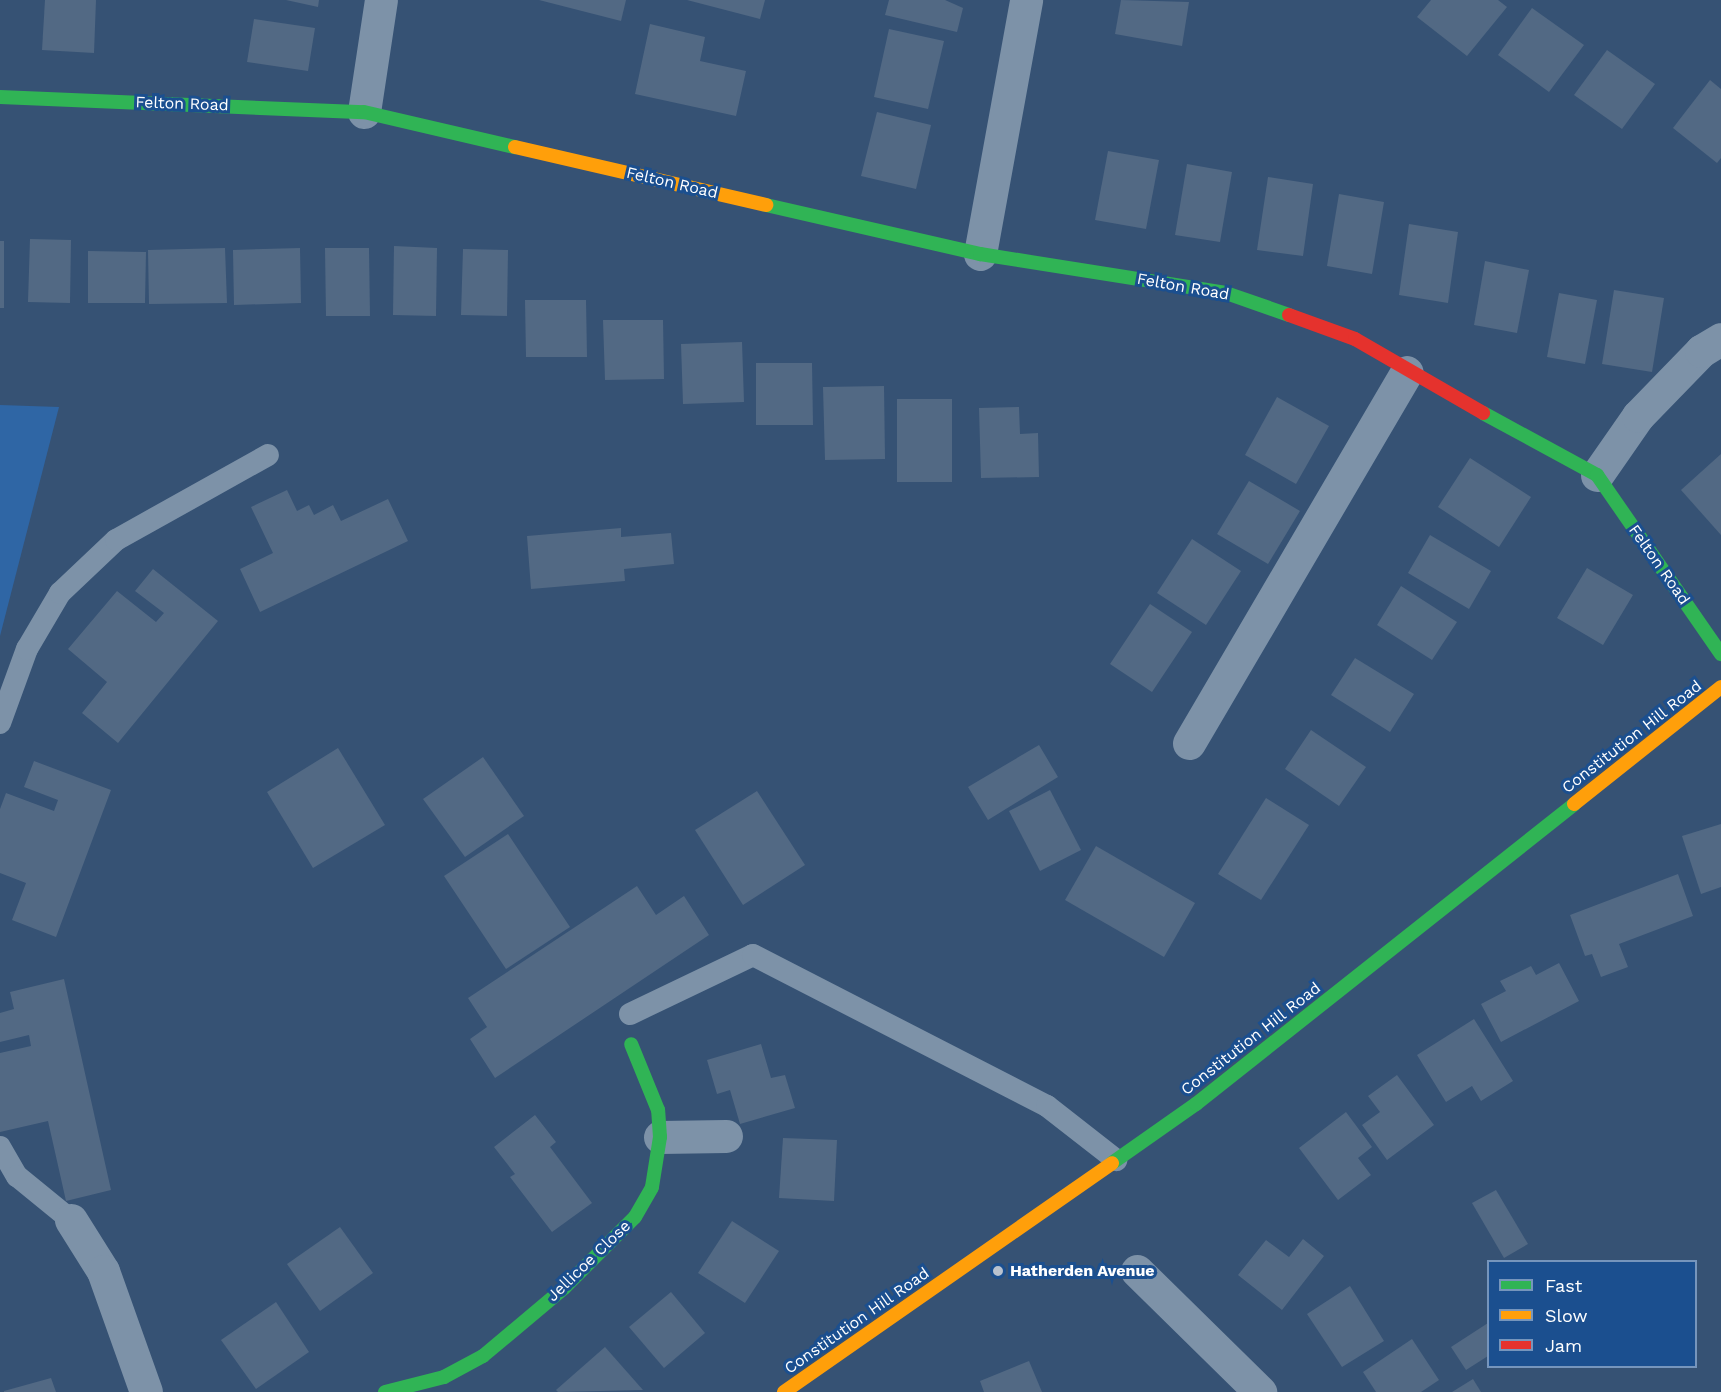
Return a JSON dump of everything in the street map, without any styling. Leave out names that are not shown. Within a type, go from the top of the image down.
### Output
[{"type":"street","points":[[364,112],[381,0]]},
{"type":"street","points":[[980,254],[1026,0]]},
{"type":"street","name":"Felton Road","points":[[0,97],[364,112],[980,254],[1226,293],[1355,339],[1407,372],[1597,475],[1721,654]]},
{"type":"street","points":[[1597,475],[1638,416],[1701,351],[1721,339]]},
{"type":"street","points":[[1189,743],[1407,372]]},
{"type":"street","name":"Constitution Hill Road","points":[[784,1392],[1196,1104],[1721,687]]},
{"type":"street","name":"Jellicoe Close","points":[[385,1392],[444,1377],[483,1356],[596,1259],[635,1217],[652,1187],[660,1137],[658,1110],[631,1044]]},
{"type":"street","points":[[660,1137],[726,1136]]},
{"type":"street","points":[[71,1220],[103,1271],[146,1392]]},
{"type":"street","points":[[1137,1271],[1260,1392]]},
{"type":"lane","points":[[0,723],[27,649],[60,593],[116,540],[268,455]]},
{"type":"lane","points":[[630,1014],[753,955],[1047,1106],[1116,1160]]},
{"type":"lane","points":[[0,1147],[17,1176],[71,1220]]},
{"type":"shaded area","points":[[0,405],[59,407],[0,636]]},
{"type":"building","points":[[45,0],[96,0],[94,53],[42,50]]},
{"type":"building","points":[[286,0],[319,0],[318,7]]},
{"type":"building","points":[[539,0],[626,0],[621,21]]},
{"type":"building","points":[[687,0],[765,0],[760,19]]},
{"type":"building","points":[[889,0],[945,0],[963,8],[957,32],[885,15]]},
{"type":"building","points":[[1121,0],[1189,2],[1182,46],[1115,34]]},
{"type":"building","points":[[1431,0],[1498,0],[1507,7],[1467,56],[1417,17]]},
{"type":"building","points":[[1532,8],[1584,45],[1549,92],[1498,55]]},
{"type":"building","points":[[254,19],[315,28],[308,71],[247,62]]},
{"type":"building","points":[[650,24],[705,37],[700,61],[746,71],[736,116],[635,94]]},
{"type":"building","points":[[889,29],[944,41],[928,109],[874,97]]},
{"type":"building","points":[[1607,50],[1655,84],[1622,129],[1574,95]]},
{"type":"building","points":[[1710,80],[1721,89],[1721,158],[1717,163],[1673,128]]},
{"type":"building","points":[[877,112],[931,125],[916,189],[861,176]]},
{"type":"building","points":[[1108,151],[1159,160],[1146,229],[1095,220]]},
{"type":"building","points":[[1187,164],[1232,172],[1220,242],[1175,235]]},
{"type":"building","points":[[1268,177],[1313,184],[1303,256],[1257,250]]},
{"type":"building","points":[[1339,194],[1384,202],[1372,274],[1327,266]]},
{"type":"building","points":[[1409,224],[1458,232],[1448,303],[1399,295]]},
{"type":"building","points":[[30,239],[71,240],[70,303],[28,302]]},
{"type":"building","points":[[0,241],[4,241],[4,308],[0,308]]},
{"type":"building","points":[[394,246],[437,248],[436,316],[393,315]]},
{"type":"building","points":[[225,248],[227,303],[149,304],[148,250]]},
{"type":"building","points":[[300,248],[301,303],[234,305],[233,250]]},
{"type":"building","points":[[325,248],[369,248],[370,316],[326,316]]},
{"type":"building","points":[[463,249],[508,250],[507,316],[461,315]]},
{"type":"building","points":[[88,251],[146,252],[145,303],[88,303]]},
{"type":"building","points":[[1485,261],[1529,270],[1517,333],[1474,325]]},
{"type":"building","points":[[1614,290],[1664,298],[1652,372],[1602,364]]},
{"type":"building","points":[[1559,293],[1597,300],[1585,364],[1547,357]]},
{"type":"building","points":[[525,300],[586,300],[587,357],[526,357]]},
{"type":"building","points":[[603,320],[663,320],[664,379],[605,380]]},
{"type":"building","points":[[742,342],[744,402],[683,404],[681,344]]},
{"type":"building","points":[[756,363],[812,363],[813,425],[756,425]]},
{"type":"building","points":[[884,386],[885,459],[825,460],[823,387]]},
{"type":"building","points":[[1277,397],[1329,426],[1296,484],[1245,455]]},
{"type":"building","points":[[897,399],[952,399],[952,482],[897,482]]},
{"type":"building","points":[[1019,407],[1020,434],[1038,433],[1039,477],[981,478],[979,408]]},
{"type":"building","points":[[1721,454],[1721,535],[1681,490]]},
{"type":"building","points":[[1470,458],[1531,497],[1499,547],[1438,507]]},
{"type":"building","points":[[1249,481],[1300,511],[1268,564],[1217,534]]},
{"type":"building","points":[[287,490],[297,511],[309,505],[314,515],[333,505],[341,521],[388,499],[408,541],[260,612],[240,569],[273,553],[251,507]]},
{"type":"building","points":[[621,528],[621,537],[671,533],[674,564],[624,569],[625,581],[531,589],[527,536]]},
{"type":"building","points":[[1430,535],[1491,571],[1469,609],[1408,573]]},
{"type":"building","points":[[1192,539],[1241,571],[1206,625],[1157,593]]},
{"type":"building","points":[[1587,568],[1633,595],[1603,645],[1557,618]]},
{"type":"building","points":[[153,569],[218,621],[118,743],[82,713],[107,682],[68,649],[117,591],[156,622],[164,613],[135,591]]},
{"type":"building","points":[[1401,586],[1457,622],[1432,660],[1377,625]]},
{"type":"building","points":[[1150,604],[1192,632],[1152,692],[1110,664]]},
{"type":"building","points":[[1355,658],[1414,694],[1390,732],[1331,695]]},
{"type":"building","points":[[1311,730],[1366,767],[1339,806],[1285,769]]},
{"type":"building","points":[[1039,745],[1058,777],[988,820],[968,787]]},
{"type":"building","points":[[338,748],[385,825],[313,868],[267,792]]},
{"type":"building","points":[[483,757],[524,816],[465,857],[423,799]]},
{"type":"building","points":[[34,761],[111,790],[56,937],[12,920],[26,883],[0,873],[0,809],[6,793],[54,811],[58,800],[24,787]]},
{"type":"building","points":[[1050,790],[1081,850],[1040,871],[1009,811]]},
{"type":"building","points":[[757,791],[805,865],[743,905],[695,830]]},
{"type":"building","points":[[1266,798],[1309,825],[1261,900],[1218,874]]},
{"type":"building","points":[[1721,824],[1721,887],[1701,894],[1682,836]]},
{"type":"building","points":[[508,834],[570,927],[506,969],[444,876]]},
{"type":"building","points":[[1096,846],[1195,903],[1164,957],[1065,900]]},
{"type":"building","points":[[1678,874],[1693,916],[1619,944],[1628,967],[1601,977],[1592,954],[1585,956],[1570,915]]},
{"type":"building","points":[[637,886],[656,915],[684,896],[709,935],[495,1078],[470,1039],[487,1027],[468,998]]},
{"type":"building","points":[[1559,963],[1579,1001],[1501,1042],[1481,1004],[1506,991],[1500,981],[1531,966],[1536,975]]},
{"type":"building","points":[[64,979],[111,1190],[66,1201],[48,1121],[0,1132],[0,1053],[31,1046],[29,1035],[0,1042],[0,1013],[14,1009],[10,992]]},
{"type":"building","points":[[1474,1019],[1513,1081],[1481,1101],[1472,1086],[1446,1102],[1417,1055]]},
{"type":"building","points":[[761,1044],[771,1078],[785,1075],[795,1108],[740,1124],[730,1090],[717,1094],[707,1060]]},
{"type":"building","points":[[1397,1075],[1434,1125],[1387,1160],[1362,1125],[1380,1112],[1368,1096]]},
{"type":"building","points":[[1346,1112],[1372,1147],[1358,1158],[1371,1175],[1338,1200],[1299,1148]]},
{"type":"building","points":[[535,1115],[556,1142],[550,1147],[592,1203],[552,1232],[510,1177],[515,1174],[494,1147]]},
{"type":"building","points":[[783,1138],[837,1140],[834,1201],[779,1198]]},
{"type":"building","points":[[1496,1190],[1528,1244],[1504,1258],[1472,1203]]},
{"type":"building","points":[[732,1221],[779,1251],[745,1303],[698,1273]]},
{"type":"building","points":[[340,1227],[373,1273],[320,1311],[287,1264]]},
{"type":"building","points":[[1303,1239],[1324,1256],[1282,1310],[1238,1275],[1266,1240],[1289,1257]]},
{"type":"building","points":[[1350,1286],[1384,1341],[1342,1367],[1307,1314]]},
{"type":"building","points":[[671,1292],[705,1333],[664,1368],[629,1327]]},
{"type":"building","points":[[276,1302],[309,1352],[256,1389],[221,1340]]},
{"type":"building","points":[[1487,1324],[1487,1357],[1466,1370],[1451,1347]]},
{"type":"building","points":[[1412,1339],[1439,1380],[1421,1392],[1376,1392],[1363,1372]]},
{"type":"building","points":[[605,1347],[643,1390],[558,1392],[556,1390]]},
{"type":"building","points":[[1029,1361],[1042,1392],[984,1392],[980,1381]]},
{"type":"building","points":[[51,1378],[56,1392],[4,1392],[4,1391]]},
{"type":"building","points":[[1473,1379],[1481,1392],[1452,1392]]},
{"type":"traffic: fast","points":[[0,97],[364,112],[515,147]]},
{"type":"traffic: fast","points":[[766,205],[980,254],[1226,293],[1289,315]]},
{"type":"traffic: fast","points":[[1483,413],[1597,475],[1721,654]]},
{"type":"traffic: fast","points":[[1112,1163],[1196,1104],[1574,804]]},
{"type":"traffic: fast","points":[[385,1392],[444,1377],[483,1356],[564,1288],[635,1217],[652,1187],[660,1137],[658,1110],[631,1044]]},
{"type":"traffic: slow","points":[[515,147],[766,205]]},
{"type":"traffic: slow","points":[[1574,804],[1721,687]]},
{"type":"traffic: slow","points":[[784,1392],[1112,1163]]},
{"type":"traffic: jam","points":[[1289,315],[1355,339],[1483,413]]},
{"type":"place","name":"Hatherden Avenue","points":[[998,1271]]}]
